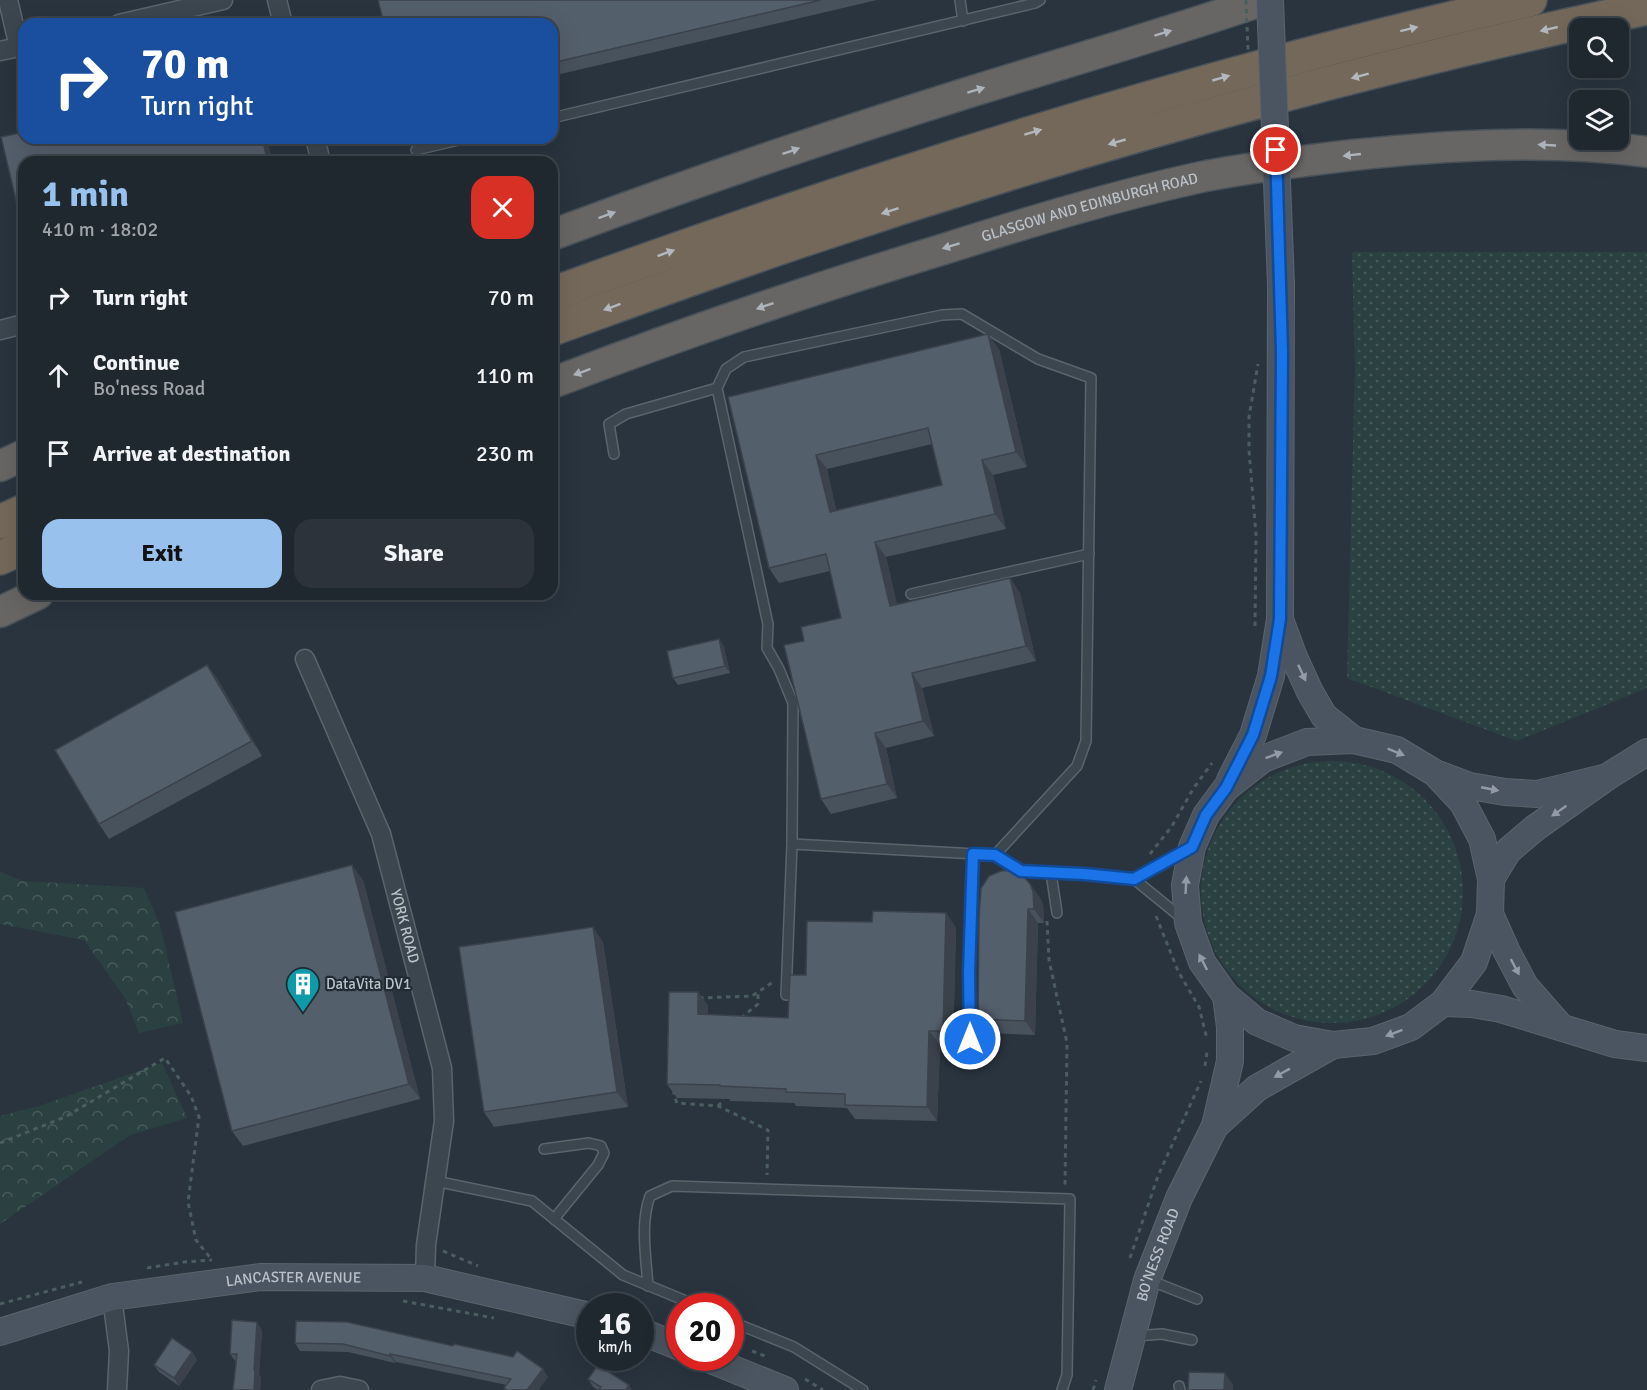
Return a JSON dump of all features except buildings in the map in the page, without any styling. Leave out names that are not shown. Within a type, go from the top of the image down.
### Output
[{"type":"highway","points":[[558,233],[852,130],[1264,0]]},
{"type":"highway","points":[[558,292],[698,241],[937,161],[1260,67],[1530,0]]},
{"type":"highway","points":[[558,327],[812,237],[1050,161],[1184,122],[1373,72],[1647,8]]},
{"type":"highway","name":"GLASGOW AND EDINBURGH ROAD","points":[[558,381],[665,341],[901,262],[1047,217],[1200,177],[1266,165],[1416,148],[1526,144],[1647,152]]},
{"type":"highway","points":[[0,466],[18,458]]},
{"type":"highway","points":[[0,522],[18,514]]},
{"type":"highway","points":[[0,558],[18,550]]},
{"type":"highway","points":[[0,612],[25,600]]},
{"type":"main road","points":[[1270,0],[1281,285],[1280,619],[1271,676],[1253,735],[1226,788],[1206,815],[1192,847],[1185,885],[1188,924],[1202,962],[1226,996],[1257,1022],[1293,1038],[1334,1045],[1373,1041],[1411,1026],[1443,1003],[1474,962],[1490,914],[1491,879],[1482,839],[1463,803],[1434,773]]},
{"type":"main road","points":[[1280,619],[1294,657],[1324,716],[1354,740]]},
{"type":"main road","points":[[1226,788],[1263,759],[1274,754],[1307,742],[1354,740],[1397,750],[1434,773],[1470,786],[1505,792],[1537,794],[1607,777]]},
{"type":"main road","points":[[1491,879],[1508,851],[1535,828],[1647,752]]},
{"type":"main road","points":[[1490,914],[1525,986],[1560,1026]]},
{"type":"main road","name":"BO'NESS ROAD","points":[[1118,1390],[1148,1280],[1179,1198],[1215,1126],[1230,1061],[1230,1027],[1226,996]]},
{"type":"main road","points":[[1443,1003],[1491,1007],[1615,1044],[1647,1048]]},
{"type":"main road","name":"BO'NESS ROAD","points":[[1215,1126],[1257,1088],[1334,1045]]},
{"type":"main road","name":"LANCASTER AVENUE","points":[[0,1332],[112,1297],[260,1277],[425,1278],[576,1313]]},
{"type":"main road","points":[[738,1371],[785,1390]]},
{"type":"street","points":[[8,0],[18,35]]},
{"type":"street","points":[[145,18],[223,0]]},
{"type":"street","points":[[277,0],[282,18]]},
{"type":"street","points":[[0,51],[18,47]]},
{"type":"street","points":[[0,330],[18,326]]},
{"type":"street","name":"YORK ROAD","points":[[305,659],[381,834],[442,1068],[444,1121],[426,1245],[425,1278]]},
{"type":"street","points":[[112,1297],[119,1351],[117,1390]]},
{"type":"street","points":[[321,1390],[340,1386],[359,1390]]},
{"type":"lane","points":[[960,0],[963,21]]},
{"type":"lane","points":[[558,117],[963,21],[1040,0]]},
{"type":"lane","points":[[416,150],[441,144]]},
{"type":"lane","points":[[786,995],[792,844],[792,703],[779,669],[767,648],[768,624],[717,388],[726,369],[744,357],[942,315],[962,314],[1038,359],[1091,378],[1086,741],[1077,766],[995,855]]},
{"type":"lane","points":[[614,454],[609,424],[626,414],[717,388]]},
{"type":"lane","points":[[911,594],[1089,554]]},
{"type":"lane","points":[[792,844],[995,855],[1021,871],[1134,879],[1192,847]]},
{"type":"lane","points":[[970,1039],[969,973],[973,854]]},
{"type":"lane","points":[[1051,873],[1057,913]]},
{"type":"lane","points":[[1134,879],[1188,924]]},
{"type":"lane","points":[[544,1149],[589,1143],[601,1146],[604,1153],[598,1165],[554,1219]]},
{"type":"lane","points":[[435,1181],[532,1201],[623,1275],[666,1293]]},
{"type":"lane","points":[[648,1286],[646,1207],[650,1196],[672,1186],[1070,1200],[1068,1375],[1062,1390]]},
{"type":"lane","points":[[1148,1280],[1197,1299]]},
{"type":"lane","points":[[744,1327],[794,1347],[863,1390]]},
{"type":"lane","points":[[1132,1336],[1162,1334],[1192,1340]]},
{"type":"path","points":[[1047,918],[1049,960],[1067,1044],[1064,1199]]},
{"type":"path","points":[[692,998],[752,996],[773,982]]},
{"type":"path","points":[[734,1024],[758,1004],[758,992]]},
{"type":"path","points":[[0,1143],[65,1117],[165,1058],[191,1096],[199,1117],[188,1202],[196,1240],[212,1260]]},
{"type":"path","points":[[674,1085],[674,1096],[677,1102],[718,1106],[768,1130],[766,1189]]},
{"type":"path","points":[[718,1106],[723,1101],[724,1089]]},
{"type":"path","points":[[399,1301],[502,1320]]},
{"type":"green space","points":[[1352,252],[1647,252],[1647,688],[1517,741],[1347,678],[1355,369]]},
{"type":"green space","points":[[1332,761],[1358,763],[1382,771],[1405,783],[1425,799],[1441,819],[1453,842],[1461,866],[1463,892],[1461,918],[1453,942],[1441,965],[1425,985],[1405,1001],[1382,1013],[1358,1021],[1332,1023],[1306,1021],[1282,1013],[1259,1001],[1239,985],[1223,965],[1211,942],[1203,918],[1201,892],[1203,866],[1211,842],[1223,819],[1239,799],[1259,783],[1282,771],[1306,763]]},
{"type":"green space","points":[[0,872],[23,881],[144,888],[160,925],[183,1023],[139,1033],[125,998],[84,940],[0,924]]},
{"type":"green space","points":[[162,1063],[187,1118],[130,1135],[0,1224],[0,1116],[42,1105]]},
{"type":"place","name":"DataVita DV1","points":[[303,1013]]},
{"type":"route","points":[[970,1039],[969,973],[973,854],[995,855],[1021,871],[1134,879],[1192,847],[1206,815],[1226,788],[1253,735],[1271,676],[1280,619],[1282,352],[1276,150]]}]
